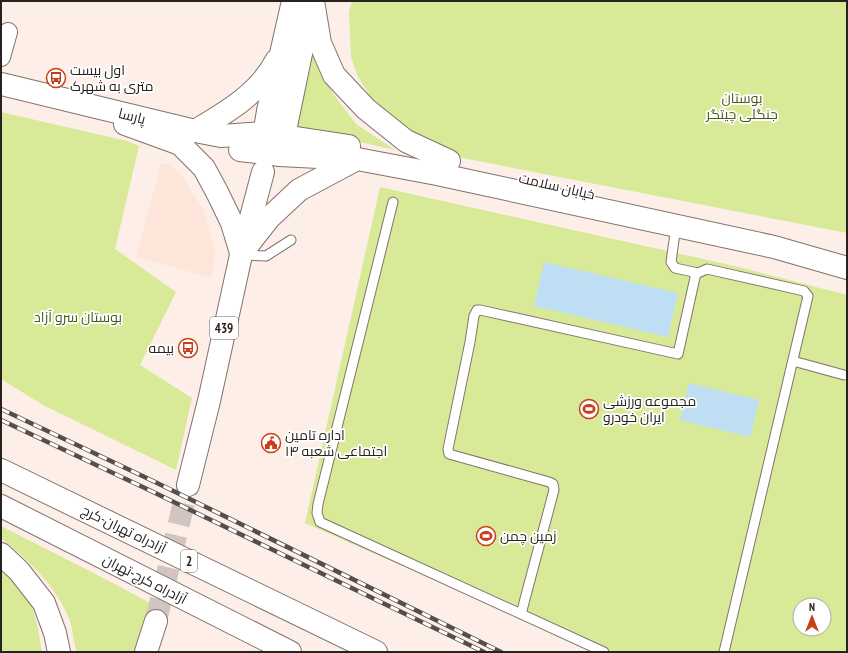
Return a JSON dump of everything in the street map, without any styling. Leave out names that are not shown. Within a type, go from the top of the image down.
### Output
[{"type":"main road","points":[[265,150],[282,50],[293,1]]},
{"type":"main road","points":[[265,150],[313,1]]},
{"type":"main road","points":[[313,1],[320,43],[334,75],[366,109],[406,141],[449,161]]},
{"type":"main road","points":[[194,131],[237,105],[255,89],[271,72],[282,50]]},
{"type":"main road","name":"پارسا","points":[[1,84],[194,131],[221,136],[265,150]]},
{"type":"main road","name":"پارسا","points":[[1,95],[125,124],[265,150]]},
{"type":"main road","points":[[125,124],[180,144],[204,168],[232,223],[241,255]]},
{"type":"main road","name":"خیابان سلامت","points":[[265,150],[358,159],[437,174],[774,247],[847,268]]},
{"type":"main road","name":"خیابان سلامت","points":[[265,150],[449,161],[681,215],[816,244],[847,253]]},
{"type":"main road","name":"439","points":[[188,485],[209,401],[265,150]]},
{"type":"main road","points":[[241,255],[269,218],[299,190],[358,159]]},
{"type":"main road","name":"آزادراه تهران-کرج","points":[[1,470],[376,652]]},
{"type":"main road","name":"آزادراه کرج-تهران","points":[[1,506],[290,652]]},
{"type":"main road","points":[[1,554],[18,571],[44,603],[55,633],[58,652]]},
{"type":"main road","points":[[146,652],[156,621]]},
{"type":"street","points":[[1,57],[8,32]]},
{"type":"lane","points":[[393,202],[318,504],[317,513],[320,522],[604,652]]},
{"type":"lane","points":[[676,226],[671,262],[675,268],[696,273],[707,269],[804,291],[808,296],[724,652]]},
{"type":"lane","points":[[241,255],[266,256],[291,240]]},
{"type":"lane","points":[[521,614],[554,490],[553,484],[549,482],[449,454],[448,449],[474,316],[477,310],[678,354],[696,273]]},
{"type":"lane","points":[[793,361],[844,375]]},
{"type":"shaded area","points":[[161,164],[169,164],[181,175],[203,209],[215,250],[212,278],[136,257]]},
{"type":"green space","name":"بوستان جنگلی چیتگر","points":[[352,1],[847,1],[847,233],[447,155],[387,117],[371,97],[358,77],[351,57],[349,12]]},
{"type":"green space","points":[[313,34],[325,80],[334,95],[356,124],[395,150],[296,128]]},
{"type":"green space","name":"بوستان سرو آزاد","points":[[1,112],[127,141],[139,146],[115,249],[176,292],[140,365],[192,398],[176,470],[43,405],[1,379]]},
{"type":"green space","name":"مجموعه ورزشی ایران خودرو","points":[[380,187],[739,267],[847,295],[847,652],[598,652],[305,523]]},
{"type":"green space","points":[[1,526],[150,603],[135,652],[76,652],[70,621],[58,597],[32,565],[1,538]]},
{"type":"green space","points":[[1,564],[28,593],[37,624],[42,652],[1,652]]},
{"type":"water","points":[[544,262],[678,293],[668,337],[534,306]]},
{"type":"water","points":[[689,383],[759,400],[750,437],[680,420]]},
{"type":"tunnel","points":[[156,621],[188,485]]},
{"type":"railway","points":[[1,409],[153,481],[501,652]]},
{"type":"railway","points":[[1,420],[484,652]]},
{"type":"place","name":"اول بیست متری به شهرک","points":[[56,78]]},
{"type":"place","name":"بیمه","points":[[188,348]]},
{"type":"place","name":"مجموعه ورزشی ایران خودرو","points":[[589,409]]},
{"type":"place","name":"اداره تامین اجتماعی شعبه ۱۴","points":[[271,443]]},
{"type":"place","name":"زمین چمن","points":[[486,536]]}]
